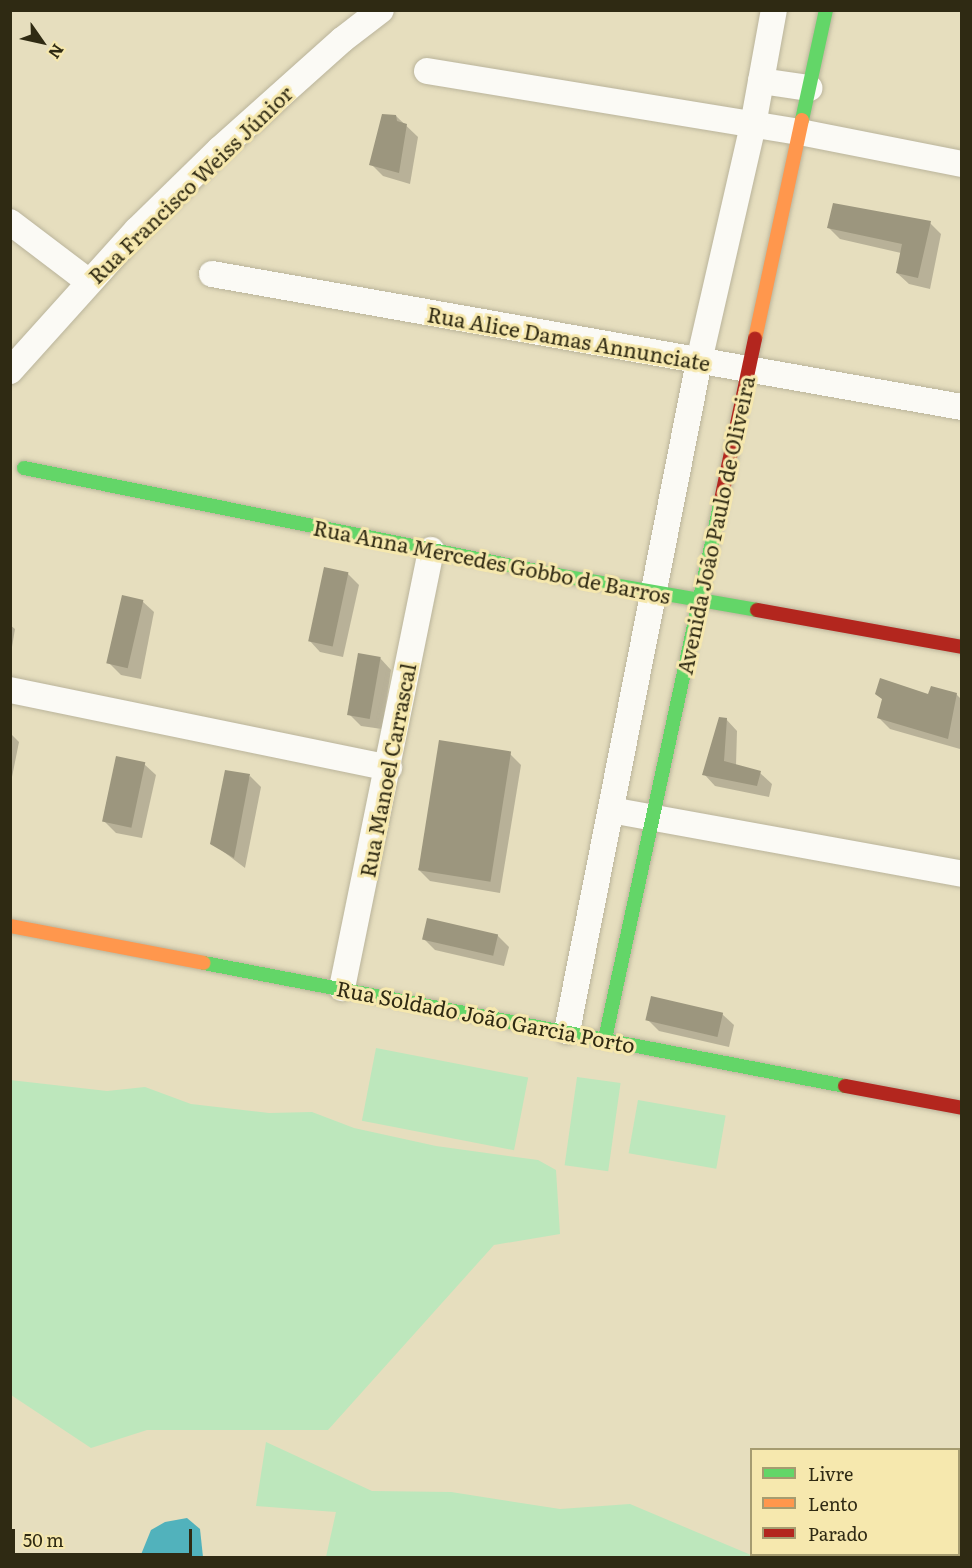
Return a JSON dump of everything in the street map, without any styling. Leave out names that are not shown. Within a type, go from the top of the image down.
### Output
[{"type":"street","name":"Rua Francisco Weiss Júnior","points":[[10,370],[88,282],[219,150],[342,40],[381,10]]},
{"type":"street","points":[[567,1031],[699,361],[759,126],[761,81],[774,10]]},
{"type":"street","name":"Avenida João Paulo de Oliveira","points":[[605,1039],[826,10]]},
{"type":"street","points":[[427,71],[800,132],[962,164]]},
{"type":"street","points":[[761,81],[809,88]]},
{"type":"street","points":[[10,222],[88,282]]},
{"type":"street","name":"Rua Alice Damas Annunciate","points":[[212,274],[962,408]]},
{"type":"street","name":"Rua Anna Mercedes Gobbo de Barros","points":[[24,468],[653,593],[962,647]]},
{"type":"street","name":"Rua Manoel Carrascal","points":[[342,988],[389,768],[431,550]]},
{"type":"street","points":[[10,690],[389,768]]},
{"type":"street","points":[[611,810],[962,874]]},
{"type":"street","name":"Rua Soldado João Garcia Porto","points":[[10,926],[962,1108]]},
{"type":"green space","points":[[376,1048],[528,1078],[514,1150],[362,1121]]},
{"type":"green space","points":[[577,1077],[621,1083],[608,1171],[565,1165]]},
{"type":"green space","points":[[10,1080],[107,1091],[145,1087],[191,1104],[269,1113],[312,1112],[354,1128],[436,1146],[538,1160],[556,1170],[560,1234],[494,1245],[328,1430],[147,1430],[91,1448],[11,1395]]},
{"type":"green space","points":[[638,1100],[726,1115],[716,1169],[629,1153]]},
{"type":"green space","points":[[266,1442],[372,1491],[451,1492],[560,1509],[630,1504],[750,1556],[768,1557],[326,1557],[336,1512],[256,1506]]},
{"type":"water","points":[[187,1518],[200,1529],[203,1557],[140,1557],[151,1530],[165,1522]]},
{"type":"building","points":[[382,114],[396,115],[397,121],[407,124],[399,173],[369,165]]},
{"type":"building","points":[[833,203],[931,221],[918,278],[896,273],[902,244],[827,228]]},
{"type":"building","points":[[324,567],[348,572],[333,647],[308,641]]},
{"type":"building","points":[[122,595],[143,600],[128,668],[106,663]]},
{"type":"building","points":[[358,653],[381,657],[370,719],[347,715]]},
{"type":"building","points":[[880,678],[928,694],[931,686],[957,693],[948,739],[877,718],[882,699],[875,694]]},
{"type":"building","points":[[719,717],[727,718],[724,761],[761,771],[757,786],[702,775]]},
{"type":"building","points":[[439,740],[511,751],[490,882],[418,870]]},
{"type":"building","points":[[116,756],[145,762],[131,828],[102,822]]},
{"type":"building","points":[[225,770],[250,774],[234,858],[210,844]]},
{"type":"building","points":[[427,918],[498,934],[493,956],[422,939]]},
{"type":"building","points":[[651,996],[723,1013],[717,1037],[645,1020]]},
{"type":"traffic: fast","points":[[802,120],[826,10]]},
{"type":"traffic: fast","points":[[24,468],[557,575],[757,610]]},
{"type":"traffic: fast","points":[[605,1039],[721,500]]},
{"type":"traffic: fast","points":[[204,963],[845,1086]]},
{"type":"traffic: slow","points":[[755,339],[802,120]]},
{"type":"traffic: slow","points":[[10,926],[204,963]]},
{"type":"traffic: jam","points":[[721,500],[755,339]]},
{"type":"traffic: jam","points":[[757,610],[962,647]]},
{"type":"traffic: jam","points":[[845,1086],[962,1108]]}]
